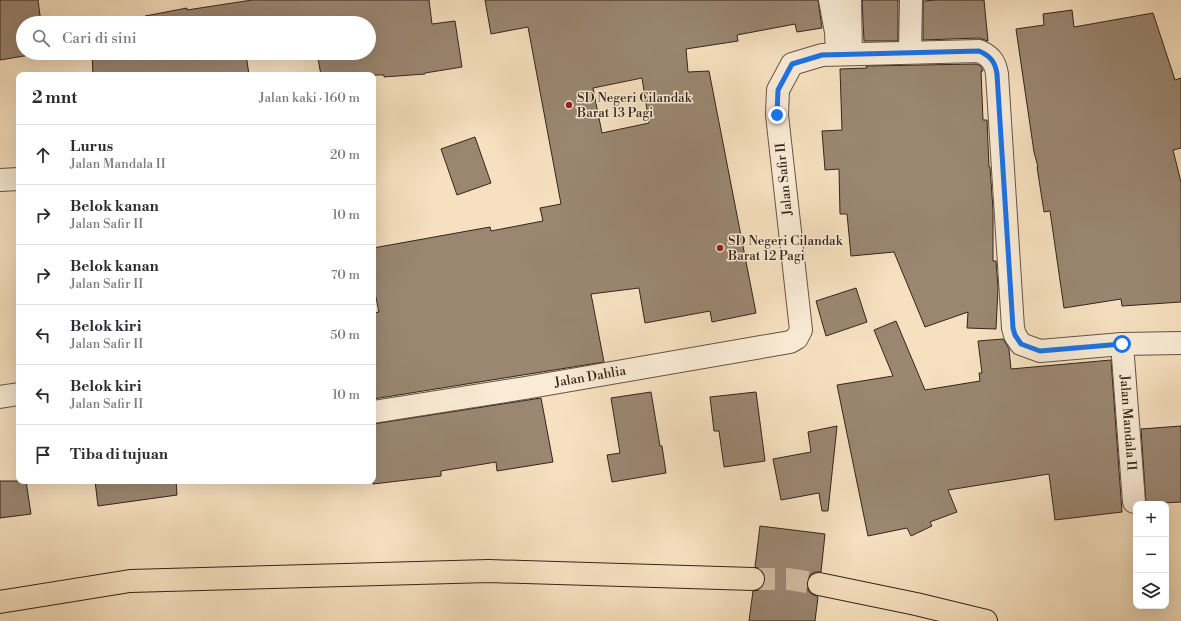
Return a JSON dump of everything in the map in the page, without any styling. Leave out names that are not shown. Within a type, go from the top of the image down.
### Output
[{"type":"highway","points":[[0,602],[130,581],[489,571],[753,579]]},
{"type":"highway","points":[[819,584],[916,604],[986,621]]},
{"type":"street","points":[[830,0],[836,32],[844,53]]},
{"type":"street","points":[[844,53],[850,0]]},
{"type":"street","points":[[910,52],[911,0]]},
{"type":"street","name":"Jalan Safir II","points":[[801,330],[777,115],[778,90],[792,64],[822,55],[844,53],[979,51],[992,58],[996,66],[1013,328],[1015,335],[1021,344],[1040,351],[1122,344]]},
{"type":"street","points":[[0,180],[16,179]]},
{"type":"street","name":"Jalan Dahlia","points":[[376,412],[525,388],[790,342],[797,338],[801,330]]},
{"type":"street","points":[[1122,344],[1181,343]]},
{"type":"street","name":"Jalan Mandala II","points":[[1122,344],[1134,501]]},
{"type":"street","points":[[0,397],[16,394]]},
{"type":"building","points":[[0,0],[38,0],[40,16],[16,16],[16,57],[0,60]]},
{"type":"building","points":[[252,0],[429,0],[432,24],[455,21],[462,67],[425,74],[384,77],[384,75],[376,75],[376,72],[320,72],[318,60],[376,60],[376,16],[145,16],[187,8],[187,10]]},
{"type":"building","points":[[485,0],[818,0],[822,28],[797,32],[795,24],[737,35],[738,41],[686,49],[688,72],[709,71],[756,313],[712,322],[710,311],[645,323],[639,288],[591,294],[604,362],[376,399],[376,312],[379,312],[376,298],[376,247],[490,227],[491,231],[543,221],[540,208],[561,204],[528,27],[491,34]],"holes":[[[642,78],[649,123],[602,133],[593,88]]]},
{"type":"building","points":[[862,0],[898,0],[898,41],[864,41]]},
{"type":"building","points":[[984,0],[988,41],[979,38],[923,40],[923,1]]},
{"type":"building","points":[[1072,10],[1074,27],[1153,13],[1175,80],[1181,78],[1181,148],[1173,150],[1181,182],[1181,302],[1122,306],[1121,299],[1064,308],[1050,211],[1044,212],[1016,29],[1044,25],[1043,14]]},
{"type":"building","points":[[92,60],[247,60],[249,72],[93,72]]},
{"type":"building","points":[[976,64],[981,66],[983,71],[981,71],[983,120],[987,120],[993,210],[993,261],[996,261],[998,288],[996,329],[967,328],[968,312],[925,327],[894,252],[851,256],[847,214],[840,214],[839,169],[825,170],[822,131],[842,130],[840,69],[867,68],[866,66]]},
{"type":"building","points":[[475,137],[491,183],[457,195],[441,149]]},
{"type":"building","points":[[856,288],[867,322],[826,336],[816,301]]},
{"type":"building","points":[[896,321],[925,390],[980,381],[979,373],[982,373],[978,341],[1003,339],[1009,349],[1011,369],[1111,360],[1122,512],[1055,520],[1049,474],[948,490],[957,512],[930,522],[932,526],[911,536],[907,528],[868,536],[837,385],[893,376],[874,330]]},
{"type":"building","points":[[651,392],[666,473],[612,482],[607,455],[620,453],[611,398]]},
{"type":"building","points":[[756,392],[765,461],[724,467],[719,431],[714,431],[710,397]]},
{"type":"building","points":[[541,398],[553,462],[497,471],[496,462],[441,471],[441,476],[376,484],[376,424]]},
{"type":"building","points":[[837,426],[828,511],[822,511],[819,493],[781,500],[773,459],[811,452],[808,432]]},
{"type":"building","points":[[1181,426],[1181,502],[1146,501],[1141,429]]},
{"type":"building","points":[[0,481],[16,481],[16,484],[26,484],[31,514],[0,518]]},
{"type":"building","points":[[95,484],[176,484],[177,495],[98,506]]},
{"type":"building","points":[[760,526],[825,534],[821,572],[815,572],[810,575],[807,582],[807,588],[810,593],[818,597],[815,621],[749,621],[753,591],[759,590],[764,585],[765,580],[764,573],[755,567]]},
{"type":"tunnel","points":[[753,579],[788,579],[819,584]]},
{"type":"place","name":"SD Negeri Cilandak Barat 13 Pagi","points":[[569,105]]},
{"type":"place","name":"SD Negeri Cilandak Barat 12 Pagi","points":[[720,248]]},
{"type":"route","points":[[777,115],[778,90],[792,64],[822,55],[979,51],[986,54],[992,58],[996,66],[997,74],[1013,328],[1015,335],[1021,344],[1040,351],[1122,344]]}]
